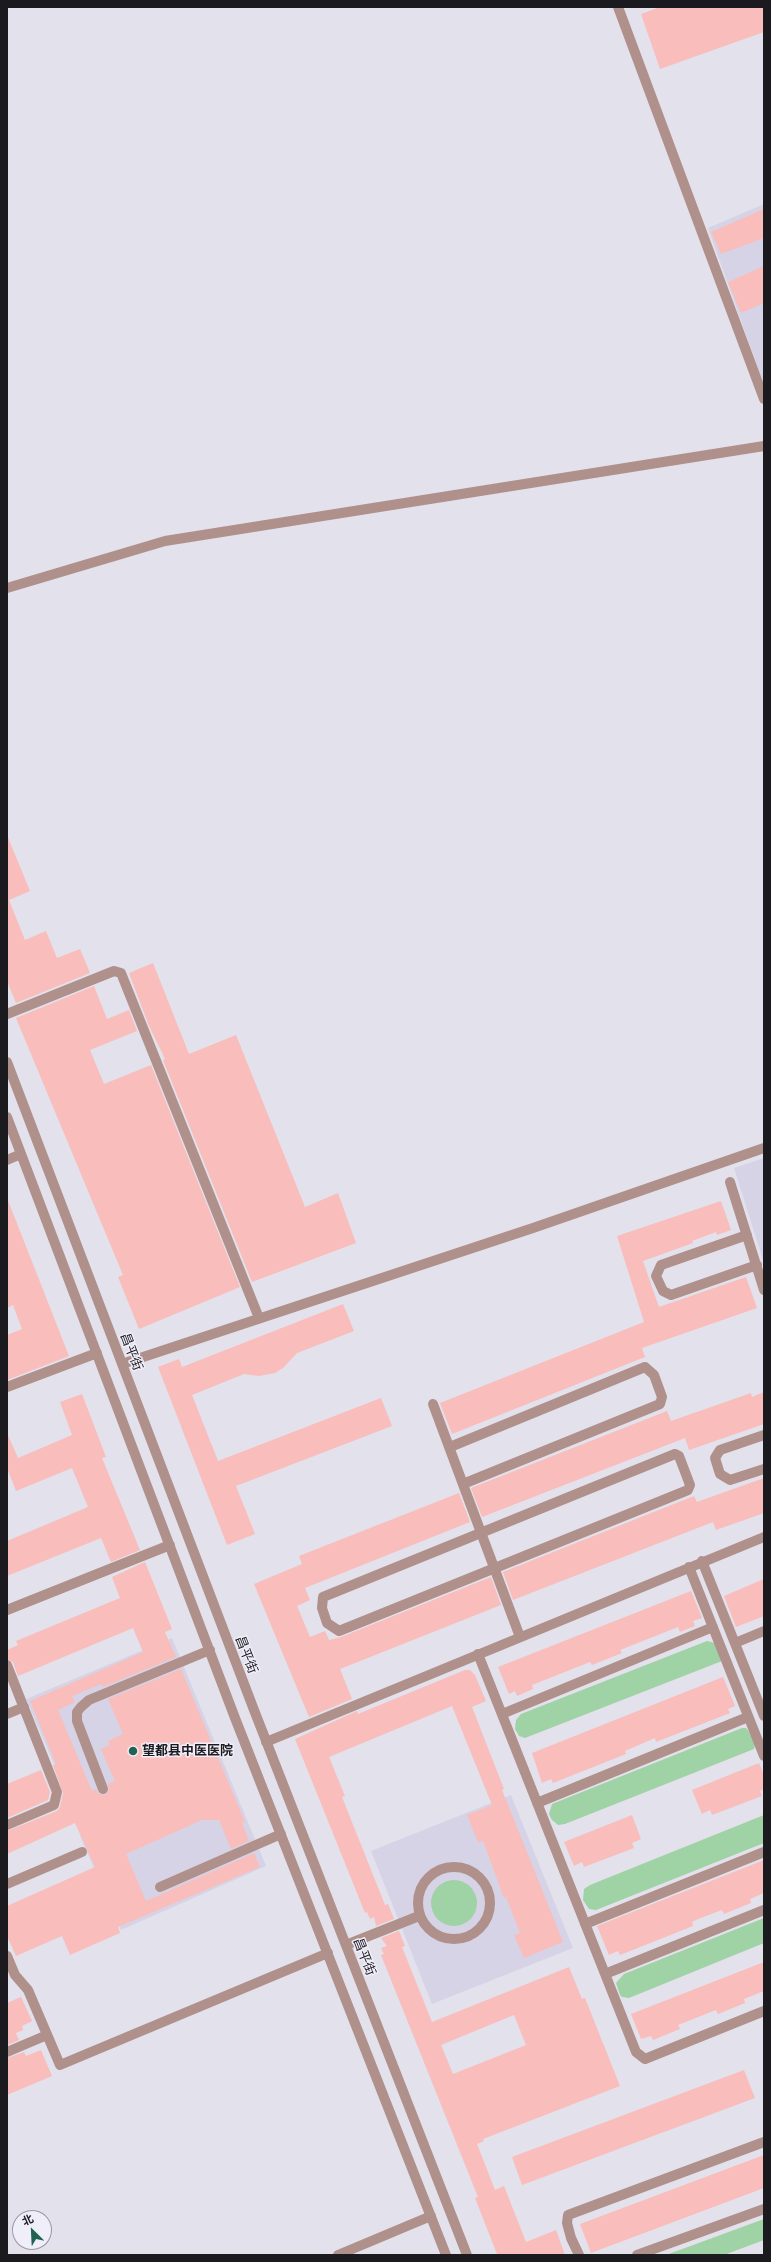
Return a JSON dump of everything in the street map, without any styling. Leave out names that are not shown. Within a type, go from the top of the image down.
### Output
[{"type":"street","points":[[618,7],[764,399]]},
{"type":"street","points":[[7,588],[165,541],[764,446]]},
{"type":"street","points":[[7,1014],[114,971],[121,973],[259,1318]]},
{"type":"street","name":"昌平街","points":[[7,1062],[266,1742],[467,2255]]},
{"type":"street","points":[[7,1117],[210,1650],[446,2255]]},
{"type":"street","points":[[122,1364],[764,1148]]},
{"type":"street","points":[[7,1160],[21,1154]]},
{"type":"street","points":[[730,1182],[764,1290]]},
{"type":"street","points":[[747,1235],[661,1265],[656,1276],[663,1291],[671,1295],[757,1265]]},
{"type":"street","points":[[7,1387],[97,1353]]},
{"type":"street","points":[[450,1446],[645,1367],[654,1375],[662,1397],[660,1404],[464,1484]]},
{"type":"street","points":[[434,1404],[520,1637]]},
{"type":"street","points":[[764,1435],[720,1450],[715,1458],[720,1474],[730,1480],[764,1468]]},
{"type":"street","points":[[675,1454],[679,1456],[690,1485],[688,1490],[495,1568],[338,1630],[327,1623],[322,1608],[323,1597],[675,1454]]},
{"type":"street","points":[[266,1742],[702,1561],[764,1537]]},
{"type":"street","points":[[7,1610],[170,1545]]},
{"type":"street","points":[[702,1561],[764,1716]]},
{"type":"street","points":[[689,1567],[764,1756]]},
{"type":"street","points":[[502,1714],[713,1627]]},
{"type":"street","points":[[735,1643],[764,1631]]},
{"type":"street","points":[[103,1789],[77,1721],[77,1712],[89,1700],[210,1650]]},
{"type":"street","points":[[478,1654],[636,2052],[645,2059],[764,2011]]},
{"type":"street","points":[[7,1665],[57,1792],[54,1805],[7,1825]]},
{"type":"street","points":[[7,1714],[24,1707]]},
{"type":"street","points":[[537,1803],[748,1717]]},
{"type":"street","points":[[160,1887],[281,1834]]},
{"type":"street","points":[[7,1884],[82,1852]]},
{"type":"street","points":[[585,1924],[764,1852]]},
{"type":"street","points":[[452,1867],[466,1869],[482,1880],[487,1888],[490,1898],[488,1917],[476,1932],[467,1937],[448,1939],[439,1937],[424,1925],[419,1916],[417,1898],[420,1889],[431,1875],[439,1870],[452,1867]]},
{"type":"street","points":[[605,1974],[764,1910]]},
{"type":"street","points":[[346,1945],[419,1916]]},
{"type":"street","points":[[7,1956],[15,1975],[28,1990],[60,2066],[328,1953]]},
{"type":"street","points":[[7,2052],[47,2035]]},
{"type":"street","points":[[579,2255],[571,2238],[567,2223],[568,2215],[764,2142]]},
{"type":"street","points":[[637,2255],[764,2209]]},
{"type":"street","points":[[338,2255],[431,2216]]},
{"type":"shaded area","points":[[764,204],[764,385],[708,228]]},
{"type":"shaded area","points":[[764,1158],[764,1263],[734,1168]]},
{"type":"shaded area","name":"望都县中医医院","points":[[172,1638],[266,1866],[121,1930],[80,1836],[84,1834],[26,1699]]},
{"type":"shaded area","points":[[511,1795],[573,1948],[432,2004],[371,1851]]},
{"type":"green space","points":[[707,1641],[715,1643],[722,1661],[525,1738],[519,1736],[515,1729],[516,1720],[521,1714]]},
{"type":"green space","points":[[742,1728],[746,1728],[749,1732],[755,1745],[754,1749],[565,1824],[558,1825],[552,1820],[549,1814],[552,1804]]},
{"type":"green space","points":[[764,1815],[764,1843],[596,1910],[589,1909],[583,1900],[584,1889],[590,1885]]},
{"type":"green space","points":[[449,1880],[459,1880],[467,1884],[473,1890],[477,1898],[477,1908],[473,1916],[467,1922],[459,1926],[449,1926],[441,1922],[435,1916],[431,1908],[431,1898],[435,1890],[441,1884]]},
{"type":"green space","points":[[764,1918],[764,1943],[629,1998],[622,1997],[620,1995],[616,1983],[624,1974]]},
{"type":"green space","points":[[764,2219],[764,2240],[724,2255],[666,2255]]},
{"type":"building","points":[[660,7],[764,7],[764,32],[660,69],[641,14]]},
{"type":"building","points":[[764,209],[764,238],[721,254],[711,232]]},
{"type":"building","points":[[764,266],[764,303],[741,313],[728,282]]},
{"type":"building","points":[[7,835],[30,891],[9,900],[25,940],[46,931],[57,958],[80,949],[90,973],[16,1003],[7,981]]},
{"type":"building","points":[[153,963],[189,1054],[236,1035],[305,1207],[338,1193],[356,1243],[252,1282],[163,1060],[165,1059],[149,1026],[129,973]]},
{"type":"building","points":[[94,986],[107,1019],[129,1010],[137,1031],[90,1050],[104,1084],[151,1065],[240,1287],[139,1329],[118,1277],[123,1275],[16,1018]]},
{"type":"building","points":[[7,1198],[69,1356],[7,1380],[7,1335],[22,1329],[13,1305],[7,1308]]},
{"type":"building","points":[[721,1201],[731,1230],[717,1235],[716,1232],[692,1241],[693,1243],[643,1261],[659,1307],[746,1277],[757,1308],[642,1348],[645,1357],[452,1434],[440,1403],[644,1322],[617,1236]]},
{"type":"building","points":[[343,1304],[354,1331],[297,1353],[283,1368],[275,1373],[259,1376],[244,1374],[192,1395],[218,1461],[381,1398],[392,1426],[236,1486],[255,1534],[227,1545],[158,1367],[179,1359],[182,1367]]},
{"type":"building","points":[[764,1392],[764,1424],[689,1450],[685,1438],[482,1517],[471,1488],[667,1411],[671,1421],[751,1393],[752,1397]]},
{"type":"building","points":[[82,1394],[106,1457],[102,1458],[140,1550],[111,1562],[101,1538],[7,1576],[7,1541],[88,1507],[72,1468],[16,1491],[7,1468],[7,1433],[18,1458],[72,1435],[60,1402]]},
{"type":"building","points":[[764,1478],[764,1513],[716,1530],[713,1522],[513,1600],[503,1572],[694,1496],[697,1502]]},
{"type":"building","points":[[459,1493],[470,1522],[305,1588],[310,1600],[297,1606],[310,1637],[325,1631],[329,1640],[341,1637],[491,1577],[501,1605],[340,1669],[352,1699],[309,1717],[254,1584],[302,1564],[299,1556]]},
{"type":"building","name":"望都县中医医院","points":[[145,1562],[172,1629],[165,1632],[176,1657],[103,1687],[102,1684],[72,1696],[75,1702],[58,1710],[92,1791],[96,1789],[99,1794],[105,1795],[109,1790],[108,1784],[115,1781],[101,1749],[110,1745],[108,1741],[123,1734],[108,1699],[181,1669],[245,1822],[242,1823],[249,1841],[231,1849],[219,1820],[202,1820],[126,1854],[146,1901],[254,1853],[260,1867],[118,1927],[120,1933],[70,1955],[62,1936],[16,1956],[7,1936],[7,1906],[95,1867],[75,1823],[7,1854],[7,1831],[57,1811],[60,1807],[63,1793],[53,1765],[56,1764],[30,1701],[143,1652],[133,1628],[18,1676],[13,1662],[7,1659],[7,1650],[18,1645],[16,1641],[120,1598],[112,1577]]},
{"type":"building","points":[[764,1579],[764,1616],[736,1627],[724,1596]]},
{"type":"building","points":[[691,1591],[702,1618],[693,1621],[695,1626],[680,1632],[678,1627],[620,1650],[622,1653],[592,1665],[590,1662],[532,1685],[533,1689],[517,1696],[515,1691],[509,1694],[498,1667]]},
{"type":"building","points":[[465,1670],[470,1670],[475,1675],[486,1701],[472,1707],[504,1789],[502,1790],[563,1942],[524,1958],[514,1935],[520,1933],[506,1897],[504,1898],[483,1841],[478,1842],[467,1815],[492,1805],[452,1706],[329,1757],[345,1796],[342,1797],[385,1905],[388,1904],[394,1919],[376,1926],[374,1917],[370,1919],[367,1912],[365,1913],[295,1739],[357,1711],[358,1714]]},
{"type":"building","points":[[723,1677],[735,1706],[728,1709],[730,1713],[656,1742],[655,1738],[625,1751],[626,1754],[553,1783],[551,1779],[542,1783],[532,1753]]},
{"type":"building","points":[[759,1763],[764,1775],[764,1789],[760,1791],[762,1796],[712,1815],[710,1810],[702,1814],[692,1790]]},
{"type":"building","points":[[41,1770],[50,1792],[48,1800],[7,1818],[7,1784]]},
{"type":"building","points":[[632,1815],[641,1839],[632,1843],[634,1848],[584,1867],[582,1862],[574,1866],[564,1842]]},
{"type":"building","points":[[764,1860],[764,1893],[750,1899],[751,1903],[724,1914],[722,1910],[698,1919],[692,1922],[693,1926],[620,1955],[618,1951],[609,1955],[597,1926]]},
{"type":"building","points":[[399,1931],[405,1946],[402,1947],[432,2022],[569,1967],[582,1999],[585,1998],[620,2086],[483,2139],[484,2141],[477,2144],[495,2190],[504,2186],[526,2242],[556,2230],[565,2255],[496,2255],[497,2254],[475,2198],[478,2197],[381,1955],[384,1954],[381,1948],[387,1946],[381,1938]],"holes":[[[514,2015],[526,2045],[453,2074],[441,2045]]]},
{"type":"building","points":[[764,1962],[764,1991],[744,1999],[745,2003],[718,2014],[716,2010],[678,2025],[680,2029],[653,2040],[651,2036],[641,2039],[631,2014]]},
{"type":"building","points":[[21,1997],[32,2021],[22,2026],[23,2030],[16,2033],[19,2040],[7,2045],[7,2003]]},
{"type":"building","points":[[41,2050],[52,2076],[7,2095],[7,2058],[24,2052],[26,2056]]},
{"type":"building","points":[[744,2070],[755,2098],[522,2185],[512,2157]]},
{"type":"building","points":[[764,2155],[764,2188],[591,2253],[580,2224]]},
{"type":"place","name":"望都县中医医院","points":[[133,1751]]}]
